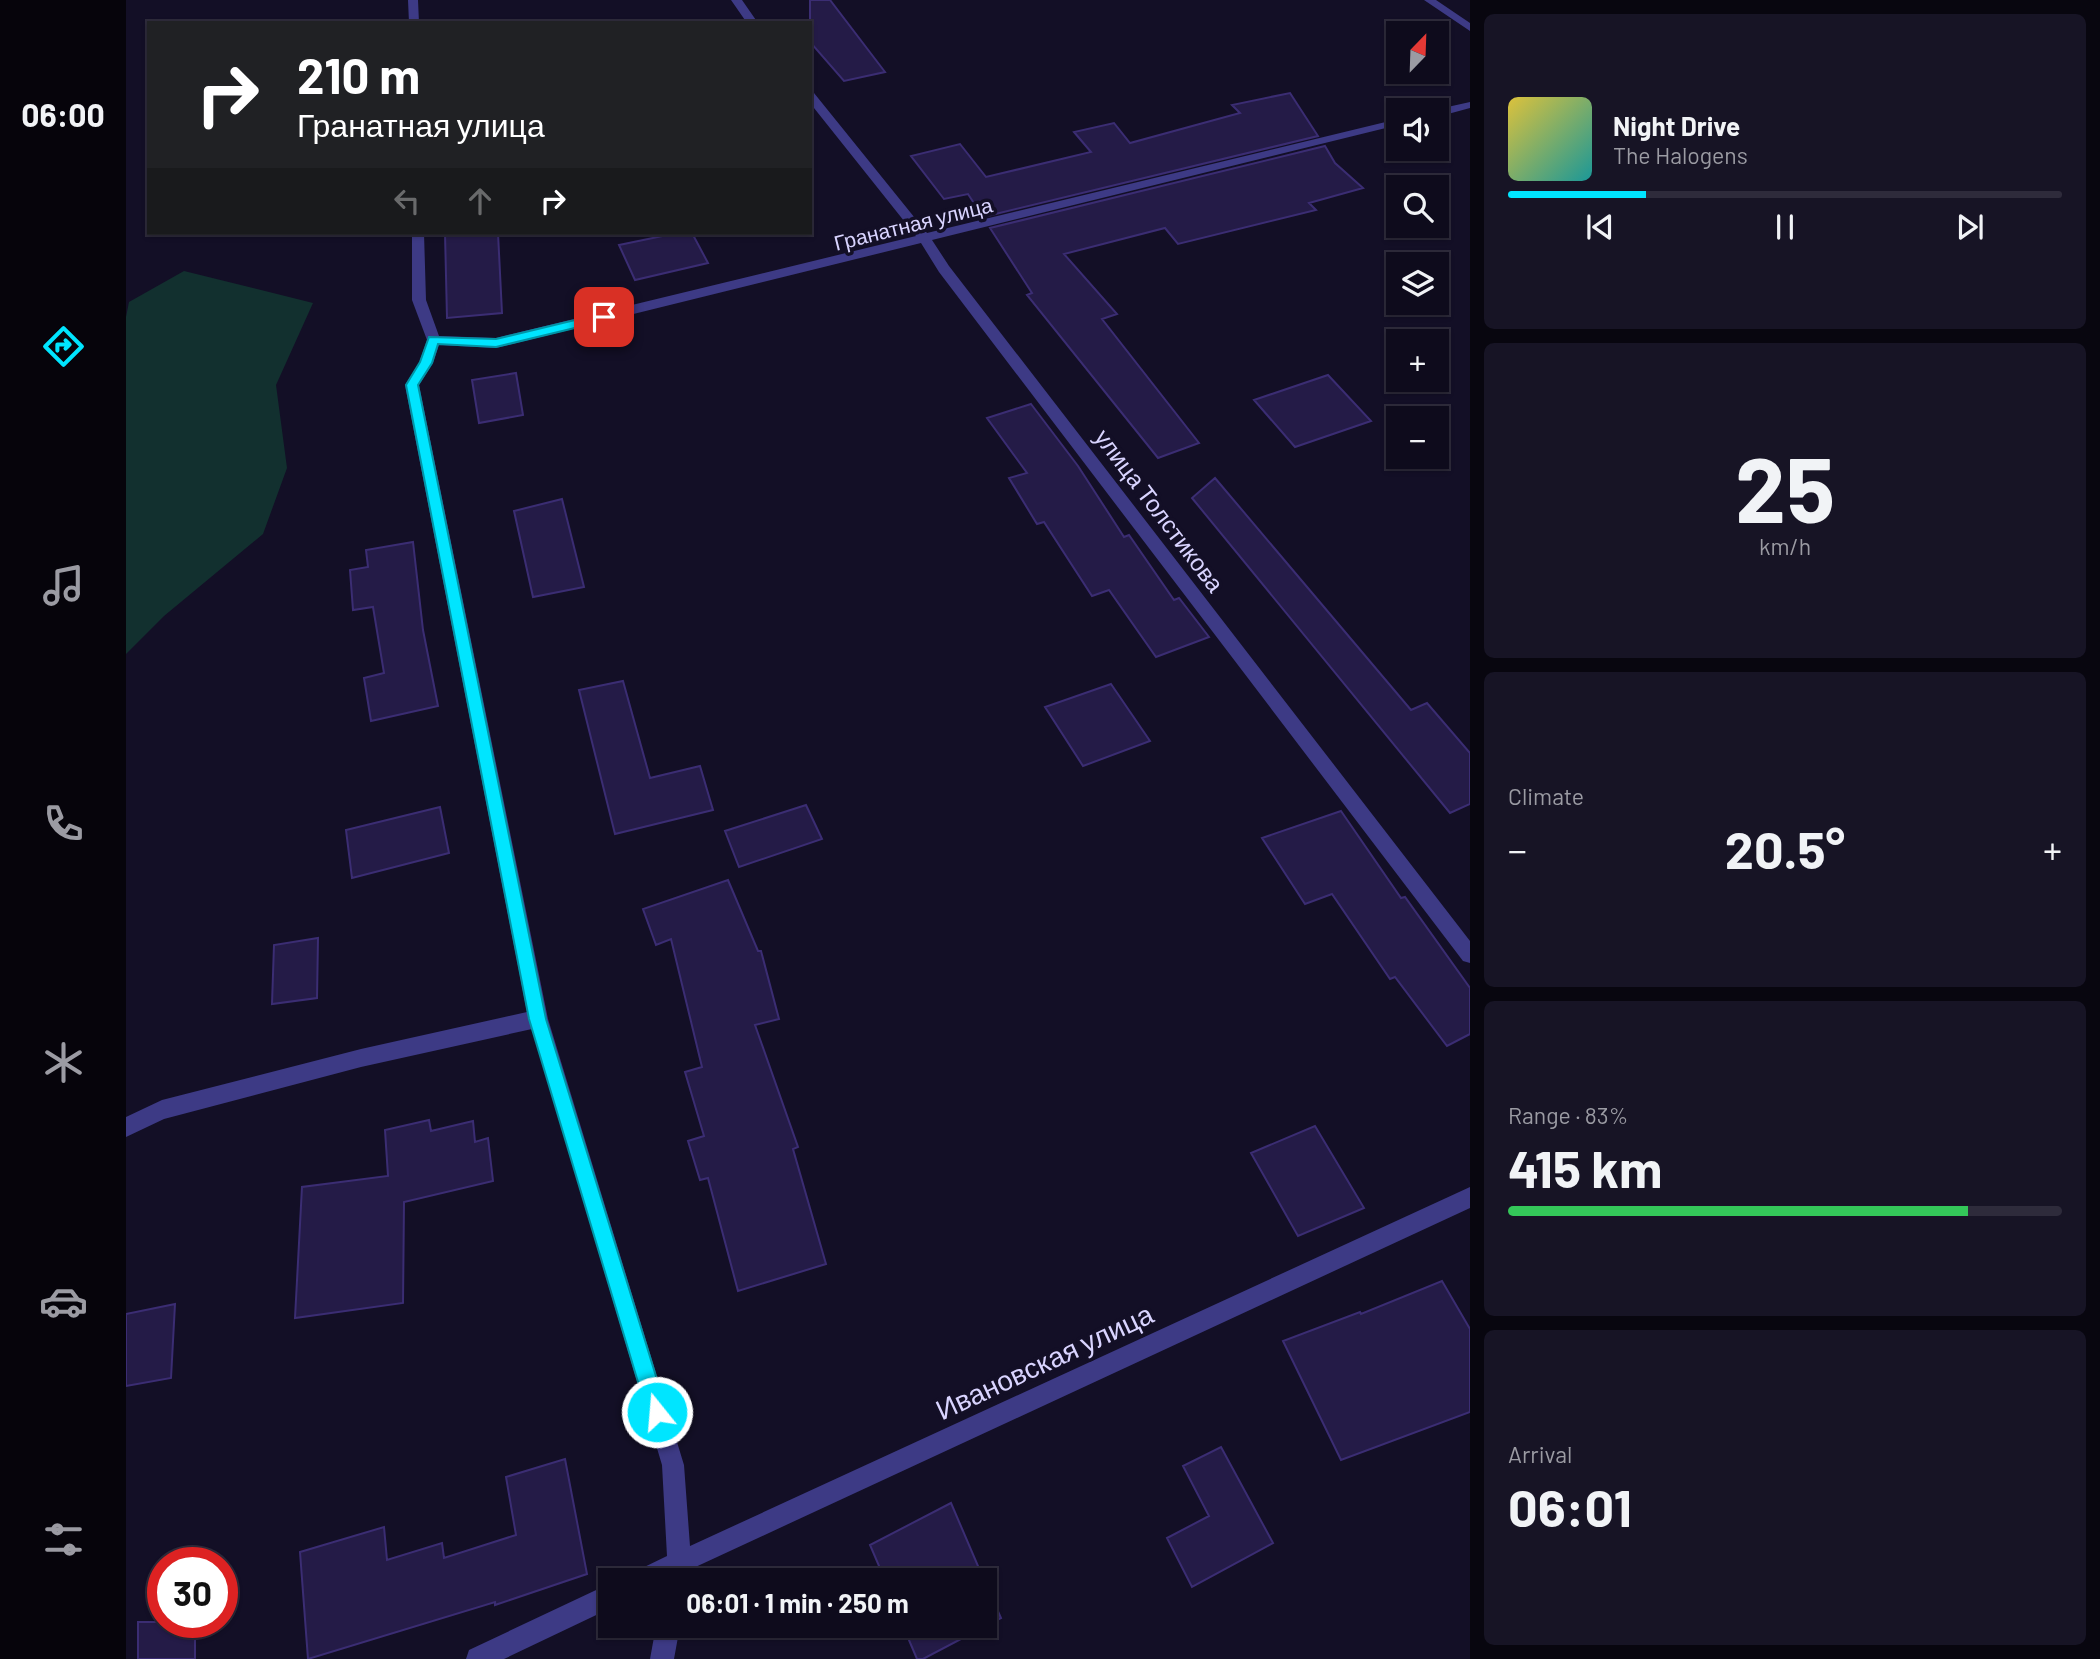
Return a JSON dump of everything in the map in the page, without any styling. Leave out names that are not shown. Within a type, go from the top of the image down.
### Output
[{"type":"street","points":[[413,0],[414,21]]},
{"type":"street","points":[[736,0],[752,21]]},
{"type":"street","points":[[1429,0],[1470,28]]},
{"type":"street","name":"улица Толстикова","points":[[812,98],[926,240],[944,269],[1470,955]]},
{"type":"street","points":[[1449,110],[1470,105]]},
{"type":"street","name":"Гранатная улица","points":[[434,340],[496,343],[926,240],[1386,125]]},
{"type":"street","points":[[418,235],[419,300],[434,340],[426,363],[412,385],[538,1019],[673,1465],[677,1568]]},
{"type":"street","points":[[126,1127],[162,1110],[361,1058],[538,1019]]},
{"type":"street","name":"Ивановская улица","points":[[685,1568],[1470,1197]]},
{"type":"street","points":[[478,1659],[598,1601]]},
{"type":"street","points":[[662,1659],[666,1638]]},
{"type":"green space","points":[[184,271],[313,303],[276,385],[287,468],[263,534],[164,616],[126,654],[126,317],[129,302]]},
{"type":"building","points":[[810,0],[830,0],[885,72],[844,81],[812,44]]},
{"type":"building","points":[[1290,93],[1318,136],[983,217],[968,194],[944,199],[911,156],[960,144],[986,177],[1091,152],[1074,132],[1114,123],[1130,143],[1240,113],[1232,105]]},
{"type":"building","points":[[1325,146],[1335,163],[1363,188],[1309,203],[1316,210],[1178,244],[1165,228],[1064,254],[1117,314],[1102,319],[1199,443],[1158,458],[1027,295],[1032,293],[990,228]]},
{"type":"building","points":[[445,235],[498,235],[502,313],[447,318]]},
{"type":"building","points":[[667,235],[693,235],[708,263],[635,280],[619,245]]},
{"type":"building","points":[[516,373],[523,415],[479,423],[472,380]]},
{"type":"building","points":[[1328,375],[1371,421],[1295,447],[1254,400]]},
{"type":"building","points":[[1031,404],[1078,466],[1124,537],[1129,535],[1174,600],[1179,598],[1209,637],[1156,657],[1109,590],[1092,596],[1044,522],[1037,524],[1009,478],[1027,473],[987,418]]},
{"type":"building","points":[[1215,478],[1411,710],[1427,703],[1470,753],[1470,804],[1450,813],[1192,498]]},
{"type":"building","points":[[562,499],[584,587],[533,597],[514,511]]},
{"type":"building","points":[[413,542],[423,630],[438,706],[371,721],[364,678],[384,673],[373,607],[353,610],[350,570],[368,567],[366,550]]},
{"type":"building","points":[[623,681],[650,778],[700,766],[713,810],[615,834],[579,690]]},
{"type":"building","points":[[1111,684],[1150,741],[1083,766],[1045,707]]},
{"type":"building","points":[[806,805],[822,839],[739,867],[725,831]]},
{"type":"building","points":[[440,807],[449,853],[352,878],[346,830]]},
{"type":"building","points":[[1341,811],[1401,898],[1405,897],[1470,988],[1470,1034],[1447,1046],[1395,977],[1390,979],[1332,894],[1305,904],[1262,838]]},
{"type":"building","points":[[728,880],[758,951],[761,951],[779,1019],[755,1025],[798,1147],[793,1149],[826,1264],[738,1291],[708,1178],[700,1180],[688,1141],[704,1136],[685,1072],[702,1067],[671,939],[656,945],[643,909]]},
{"type":"building","points":[[318,938],[317,998],[272,1004],[274,945]]},
{"type":"building","points":[[429,1120],[431,1131],[473,1121],[475,1142],[488,1138],[493,1181],[404,1202],[403,1303],[295,1318],[302,1187],[388,1176],[385,1130]]},
{"type":"building","points":[[1315,1126],[1364,1208],[1298,1236],[1251,1153]]},
{"type":"building","points":[[1442,1281],[1470,1329],[1470,1412],[1341,1460],[1283,1341],[1360,1312],[1361,1314]]},
{"type":"building","points":[[175,1304],[171,1378],[126,1386],[126,1314]]},
{"type":"building","points":[[1221,1447],[1273,1543],[1192,1587],[1167,1538],[1209,1516],[1183,1466]]},
{"type":"building","points":[[565,1459],[587,1574],[495,1605],[495,1602],[308,1659],[300,1552],[384,1527],[387,1560],[442,1543],[444,1558],[516,1535],[506,1477]]},
{"type":"building","points":[[951,1503],[979,1568],[880,1568],[870,1545]]},
{"type":"building","points":[[138,1622],[147,1622],[147,1638],[195,1638],[195,1659],[138,1659]]},
{"type":"building","points":[[908,1638],[963,1638],[923,1659],[917,1659]]},
{"type":"route","points":[[604,317],[496,343],[434,340],[426,363],[412,385],[538,1019],[657,1412]]}]
